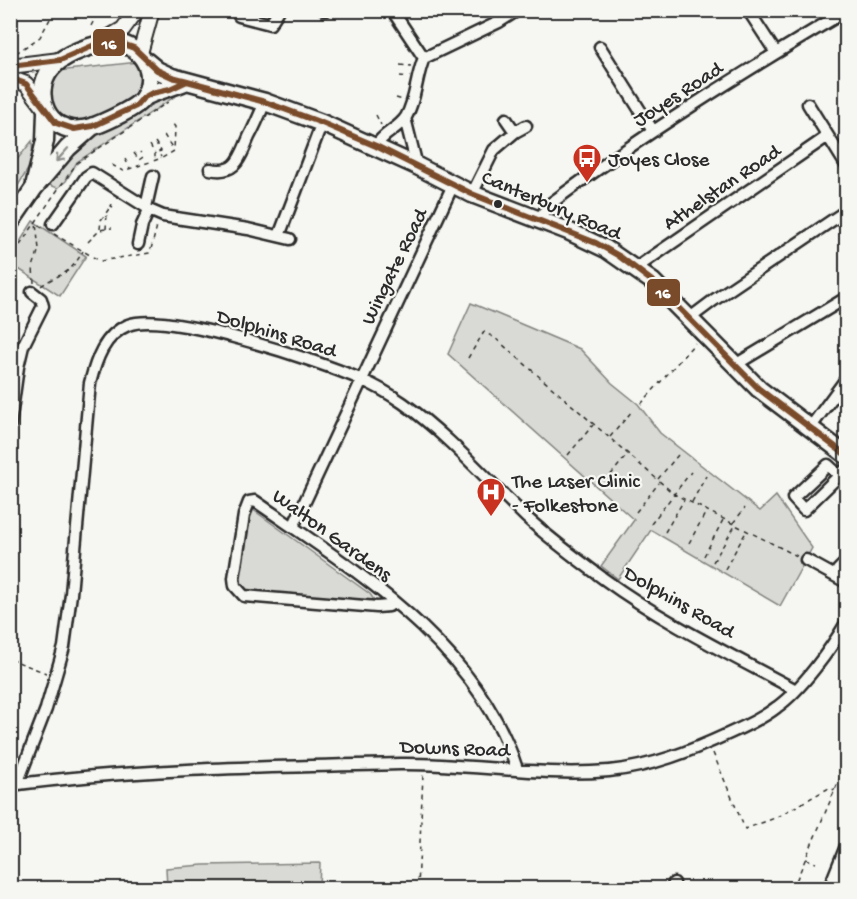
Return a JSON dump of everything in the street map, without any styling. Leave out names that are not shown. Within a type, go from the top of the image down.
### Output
[{"type":"highway","points":[[34,188],[45,141],[42,93],[50,70],[60,60],[97,44],[117,42],[125,44],[143,57],[148,81],[143,98]]},
{"type":"highway","name":"Canterbury Road","points":[[143,57],[157,70],[187,81],[265,102],[322,123],[376,146],[472,194],[596,243],[619,256],[652,281],[759,389],[810,428],[843,448]]},
{"type":"highway","points":[[44,109],[56,123],[69,128],[83,129],[136,106],[143,98],[159,90],[170,89],[187,81]]},
{"type":"highway","points":[[10,223],[34,188],[68,148],[93,126]]},
{"type":"main road","points":[[97,44],[123,29],[137,10]]},
{"type":"main road","points":[[143,57],[152,10]]},
{"type":"main road","points":[[10,66],[60,60]]},
{"type":"main road","points":[[10,78],[26,84],[44,109]]},
{"type":"street","points":[[239,16],[270,24],[279,10]]},
{"type":"street","points":[[392,10],[424,58]]},
{"type":"street","points":[[748,10],[776,53]]},
{"type":"street","points":[[376,146],[382,136],[397,127],[405,118],[424,58],[499,22],[516,11]]},
{"type":"street","name":"Joyes Road","points":[[538,220],[550,204],[652,131],[846,12]]},
{"type":"street","points":[[600,47],[652,131]]},
{"type":"street","points":[[210,169],[220,171],[228,169],[241,159],[265,102]]},
{"type":"street","points":[[808,104],[846,165]]},
{"type":"street","points":[[405,118],[417,166]]},
{"type":"street","points":[[506,119],[515,132]]},
{"type":"street","points":[[51,229],[86,177],[92,173],[163,216],[285,237],[322,123]]},
{"type":"street","points":[[472,194],[494,150],[526,126]]},
{"type":"street","name":"Athelstan Road","points":[[636,268],[828,136]]},
{"type":"street","points":[[138,244],[148,209],[153,176]]},
{"type":"street","name":"Wingate Road","points":[[293,527],[453,185]]},
{"type":"street","points":[[690,318],[846,211]]},
{"type":"street","points":[[32,292],[42,301],[43,306]]},
{"type":"street","points":[[10,425],[14,366],[51,294]]},
{"type":"street","points":[[735,365],[846,298]]},
{"type":"street","name":"Dolphins Road","points":[[14,785],[48,704],[64,647],[90,383],[96,360],[105,344],[116,332],[128,326],[159,323],[218,334],[279,350],[361,380],[405,404],[450,442],[536,525],[606,581],[684,629],[796,690]]},
{"type":"street","points":[[810,428],[846,379]]},
{"type":"street","name":"Walton Gardens","points":[[393,601],[389,606],[377,607],[244,596],[235,586],[234,578],[244,515],[249,502],[255,501],[293,527],[393,601],[426,628],[458,664],[498,723],[517,769]]},
{"type":"street","points":[[806,560],[846,582]]},
{"type":"street","name":"Downs Road","points":[[14,785],[170,771],[260,767],[418,764],[542,771],[609,771],[630,768],[680,755],[753,722],[778,707],[796,690],[846,623]]},
{"type":"street","points":[[829,888],[846,846]]},
{"type":"street","points":[[834,876],[846,883]]},
{"type":"path","points":[[10,57],[40,37],[55,10]]},
{"type":"path","points":[[91,26],[99,10]]},
{"type":"path","points":[[11,12],[18,18]]},
{"type":"path","points":[[400,65],[414,66]]},
{"type":"path","points":[[400,76],[412,77]]},
{"type":"path","points":[[396,98],[404,100]]},
{"type":"path","points":[[10,260],[77,163],[169,102]]},
{"type":"path","points":[[376,115],[383,128]]},
{"type":"path","points":[[112,165],[121,171],[162,158],[174,151],[175,127],[173,123]]},
{"type":"path","points":[[164,135],[173,149]]},
{"type":"path","points":[[155,142],[161,150],[158,152],[162,158]]},
{"type":"path","points":[[150,145],[155,154],[154,161]]},
{"type":"path","points":[[140,152],[144,164]]},
{"type":"path","points":[[134,153],[139,160],[141,158]]},
{"type":"path","points":[[10,168],[17,159]]},
{"type":"path","points":[[125,159],[130,168]]},
{"type":"path","points":[[88,242],[100,230],[101,220],[111,206]]},
{"type":"path","points":[[106,230],[107,212]]},
{"type":"path","points":[[36,224],[51,229],[100,261],[150,253],[155,228],[160,223]]},
{"type":"path","points":[[32,292],[35,276],[33,267],[39,249],[36,224]]},
{"type":"path","points":[[100,230],[112,228]]},
{"type":"path","points":[[32,292],[48,281],[62,276],[75,266],[83,251]]},
{"type":"path","points":[[468,358],[484,332],[495,338],[674,494],[806,560]]},
{"type":"path","points":[[641,404],[704,333]]},
{"type":"path","points":[[610,437],[633,410]]},
{"type":"path","points":[[568,455],[594,424]]},
{"type":"path","points":[[605,482],[628,454]]},
{"type":"path","points":[[636,512],[678,455]]},
{"type":"path","points":[[651,524],[691,472]]},
{"type":"path","points":[[692,503],[706,476]]},
{"type":"path","points":[[665,532],[684,499]]},
{"type":"path","points":[[713,562],[745,508]]},
{"type":"path","points":[[689,543],[707,511]]},
{"type":"path","points":[[704,556],[723,520]]},
{"type":"path","points":[[725,569],[747,531]]},
{"type":"path","points":[[10,659],[50,675]]},
{"type":"path","points":[[712,750],[745,829],[775,818],[829,788],[835,790]]},
{"type":"path","points":[[793,888],[846,764]]},
{"type":"path","points":[[418,888],[422,771]]},
{"type":"path","points":[[805,858],[816,863]]},
{"type":"shaded area","points":[[138,62],[141,73],[140,84],[129,102],[80,123],[64,122],[49,106],[49,84],[58,71]]},
{"type":"shaded area","points":[[169,94],[177,95],[77,162],[66,181],[58,188],[49,185],[48,182],[86,141],[120,118]]},
{"type":"shaded area","points":[[32,141],[33,161],[11,197],[11,167]]},
{"type":"shaded area","points":[[33,221],[86,256],[60,296],[11,264],[11,256]]},
{"type":"shaded area","points":[[471,303],[580,349],[612,383],[638,404],[660,433],[760,511],[776,496],[812,548],[780,606],[651,530],[618,579],[601,566],[634,520],[448,354]]},
{"type":"shaded area","points":[[252,509],[370,594],[375,601],[249,591],[241,584],[239,575]]},
{"type":"shaded area","points":[[320,863],[319,888],[167,888],[166,868]]},
{"type":"transit line","name":"16","points":[[10,66],[60,60],[97,44],[117,42],[134,48],[157,70],[172,77],[199,84]]},
{"type":"transit line","name":"16","points":[[10,78],[26,84],[56,123],[74,129],[93,126],[136,106],[152,93],[170,89],[187,81],[265,102],[376,146],[472,194],[596,243],[619,256],[652,281],[759,389],[846,455]]},
{"type":"place","name":"Joyes Close","points":[[587,184]]},
{"type":"place","name":"The Laser Clinic - Folkestone","points":[[491,518]]}]
